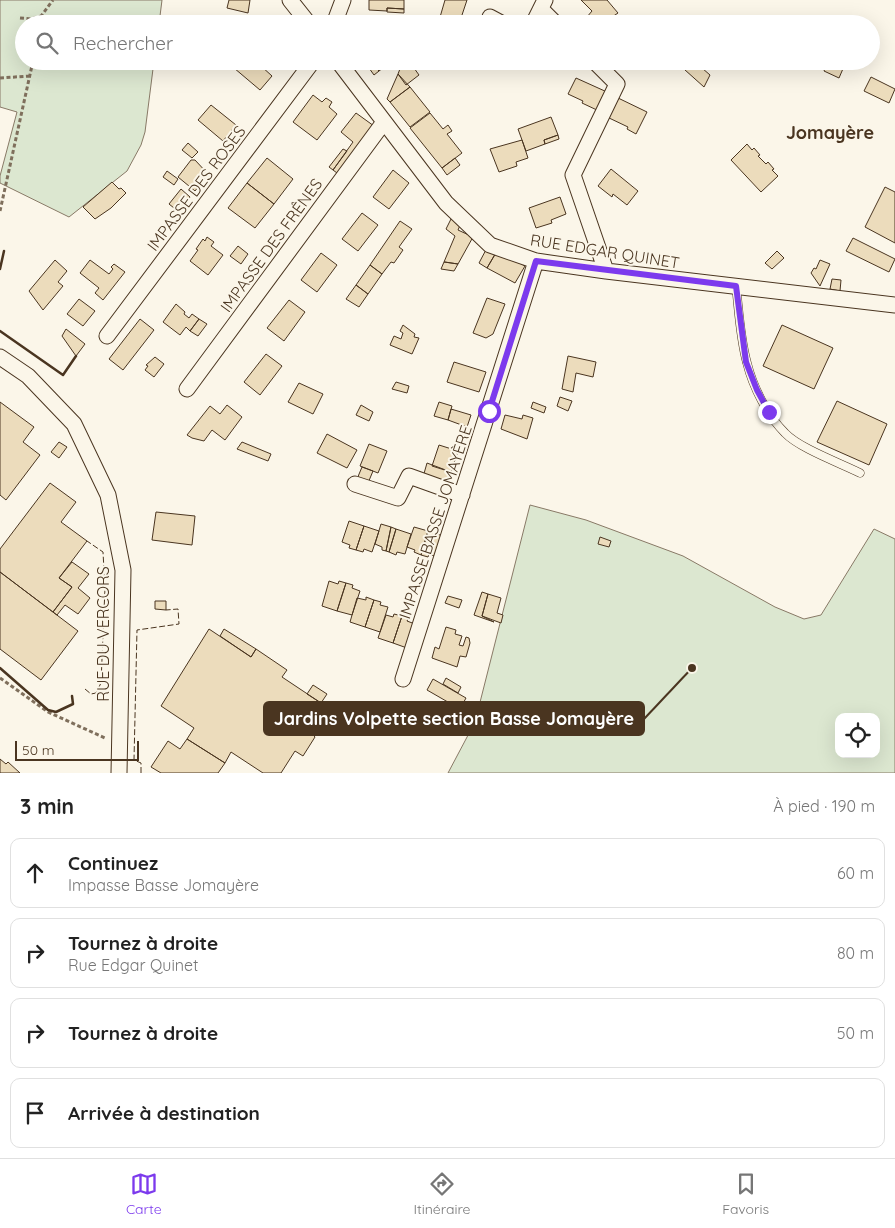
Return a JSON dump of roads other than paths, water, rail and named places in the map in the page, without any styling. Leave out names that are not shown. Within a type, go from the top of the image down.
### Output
[{"type":"street","points":[[290,0],[302,15]]},
{"type":"street","points":[[337,15],[343,0]]},
{"type":"street","name":"IMPASSE DES ROSES","points":[[107,336],[306,70]]},
{"type":"street","name":"RUE EDGAR QUINET","points":[[345,70],[446,203],[490,245],[536,261],[895,305]]},
{"type":"street","points":[[603,70],[617,84],[572,174],[606,271]]},
{"type":"street","name":"IMPASSE DES FRÊNES","points":[[187,389],[384,122]]},
{"type":"street","name":"IMPASSE BASSE JOMAYÈRE","points":[[403,679],[536,261]]},
{"type":"street","name":"RUE DU VERCORS","points":[[0,356],[28,376],[74,424],[108,494],[123,570],[118,773]]},
{"type":"street","points":[[355,484],[398,498],[409,476],[462,494]]},
{"type":"lane","points":[[736,286],[746,362],[757,390],[769,412],[786,434],[807,448],[860,473]]},
{"type":"place","name":"Jardins Volpette section Basse Jomayère","points":[[692,668]]},
{"type":"district","name":"Jomayère","points":[[830,133]]}]
